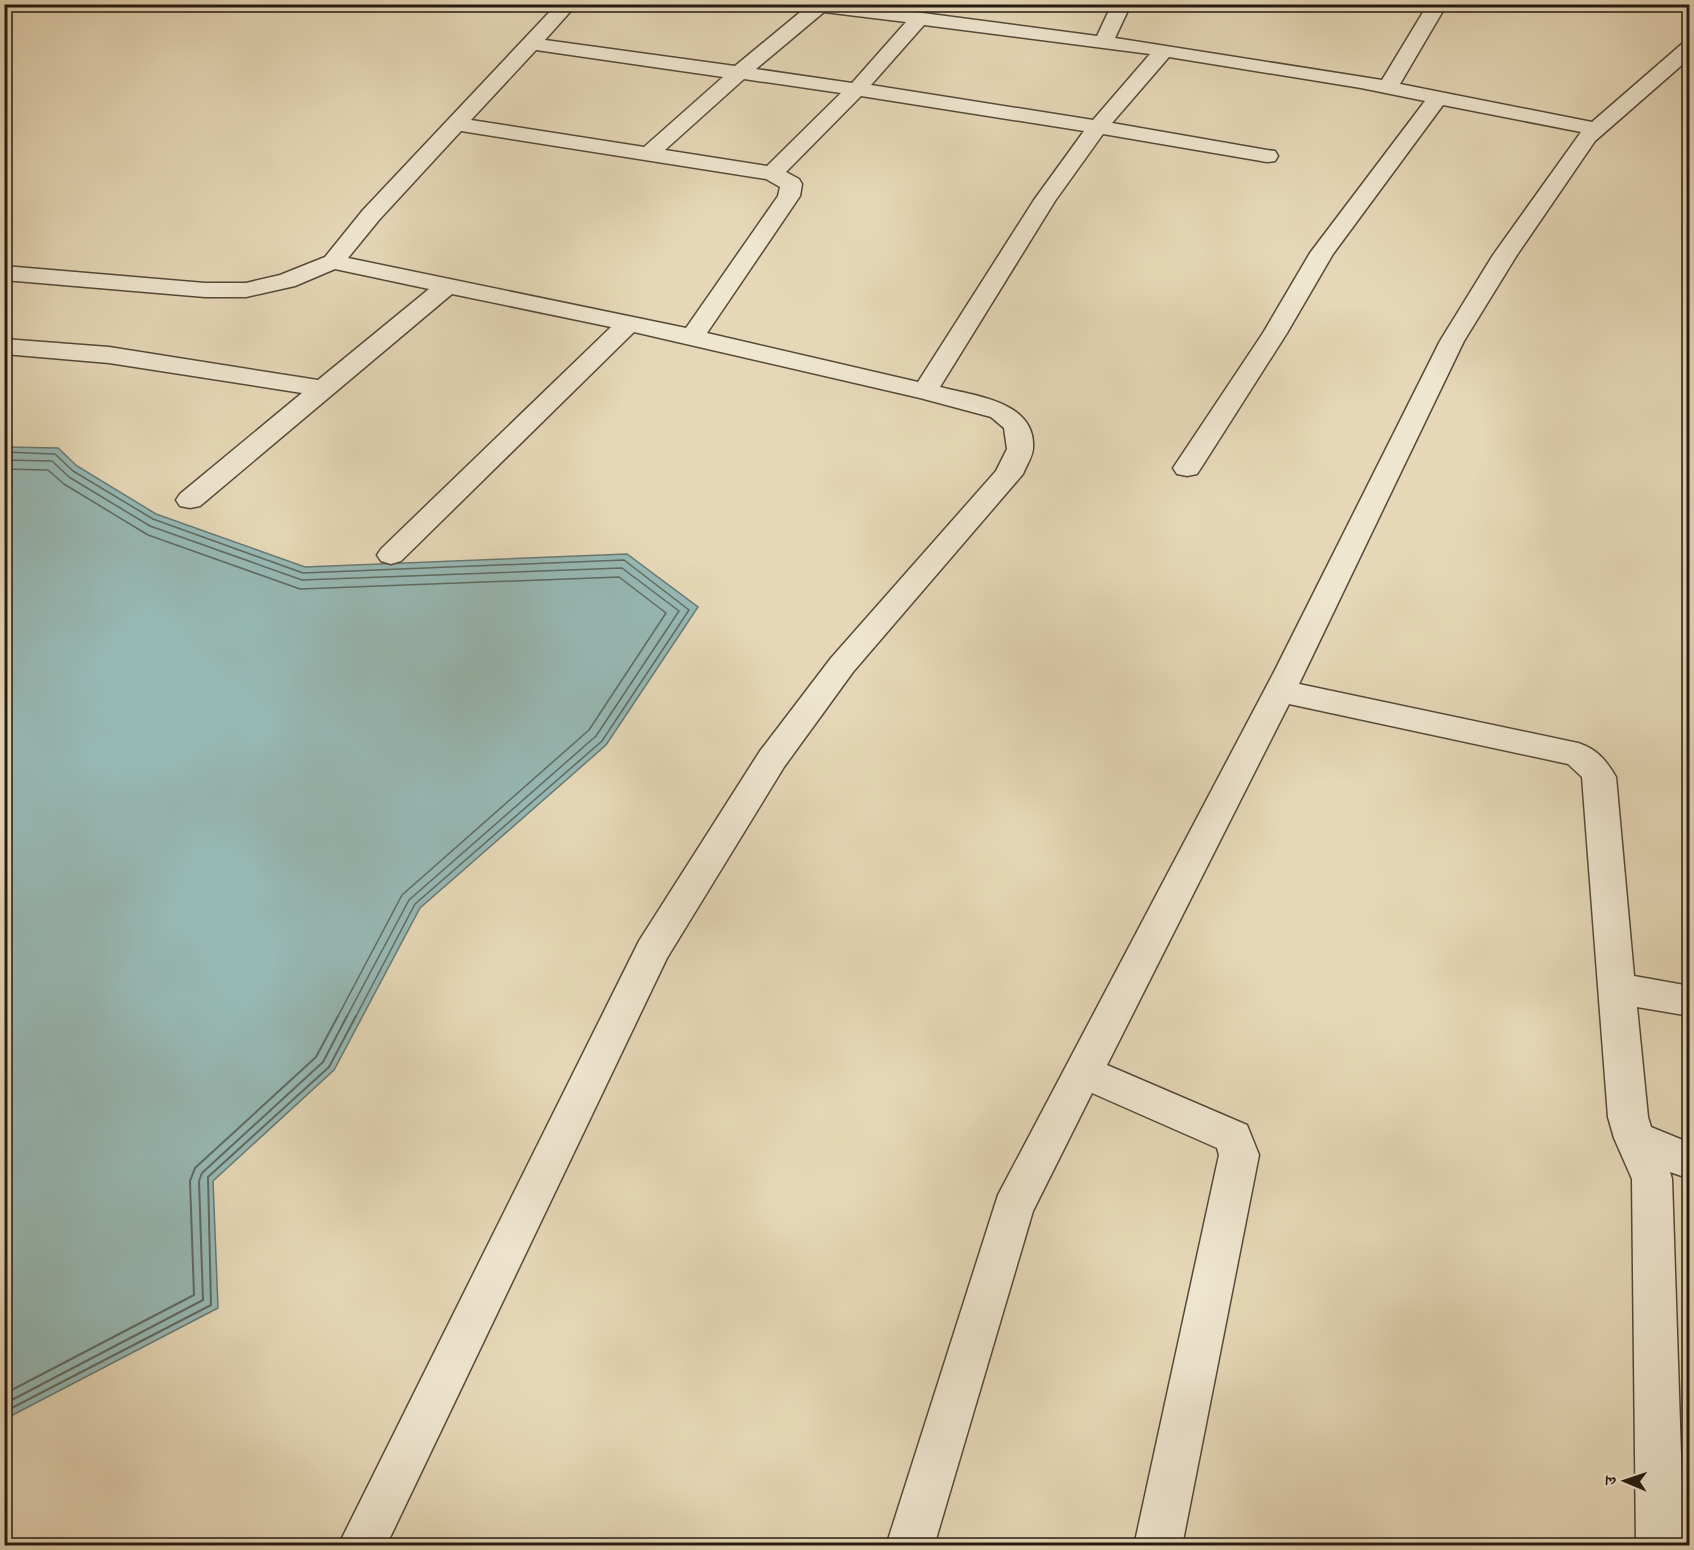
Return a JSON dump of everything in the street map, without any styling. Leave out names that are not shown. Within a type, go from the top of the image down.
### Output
[{"type":"street","points":[[4,273],[205,290],[246,290],[287,281],[333,262],[371,215],[568,4]]},
{"type":"street","points":[[1103,42],[1122,4]]},
{"type":"street","points":[[1387,88],[1437,4]]},
{"type":"street","points":[[648,154],[813,5],[1164,50],[1334,77],[1595,129]]},
{"type":"street","points":[[772,173],[855,91],[919,20]]},
{"type":"street","points":[[533,44],[855,91],[976,106],[1267,156]]},
{"type":"street","points":[[910,1545],[1013,1208],[1281,691],[1452,341],[1505,255],[1595,129],[1689,47]]},
{"type":"street","points":[[924,391],[1045,200],[1098,127],[1164,50]]},
{"type":"street","points":[[1187,468],[1275,333],[1322,253],[1438,98]]},
{"type":"street","points":[[458,124],[772,173],[791,184],[789,196],[692,337]]},
{"type":"street","points":[[333,262],[692,337],[1000,411],[1017,426],[1020,449],[1009,474],[842,665],[779,750],[652,951],[361,1545]]},
{"type":"street","points":[[189,500],[447,286]]},
{"type":"street","points":[[391,555],[629,324]]},
{"type":"street","points":[[4,346],[109,355],[324,389]]},
{"type":"street","points":[[1281,691],[1578,755],[1594,768],[1599,777],[1628,1117],[1634,1138],[1652,1179],[1660,1545]]},
{"type":"street","points":[[1617,988],[1689,1001]]},
{"type":"street","points":[[1083,1072],[1233,1137],[1239,1155],[1158,1545]]},
{"type":"street","points":[[1634,1138],[1689,1162]]},
{"type":"water","points":[[5,447],[58,448],[77,466],[156,514],[305,567],[627,554],[698,607],[606,745],[420,908],[334,1070],[213,1181],[218,1308],[5,1419]]}]
